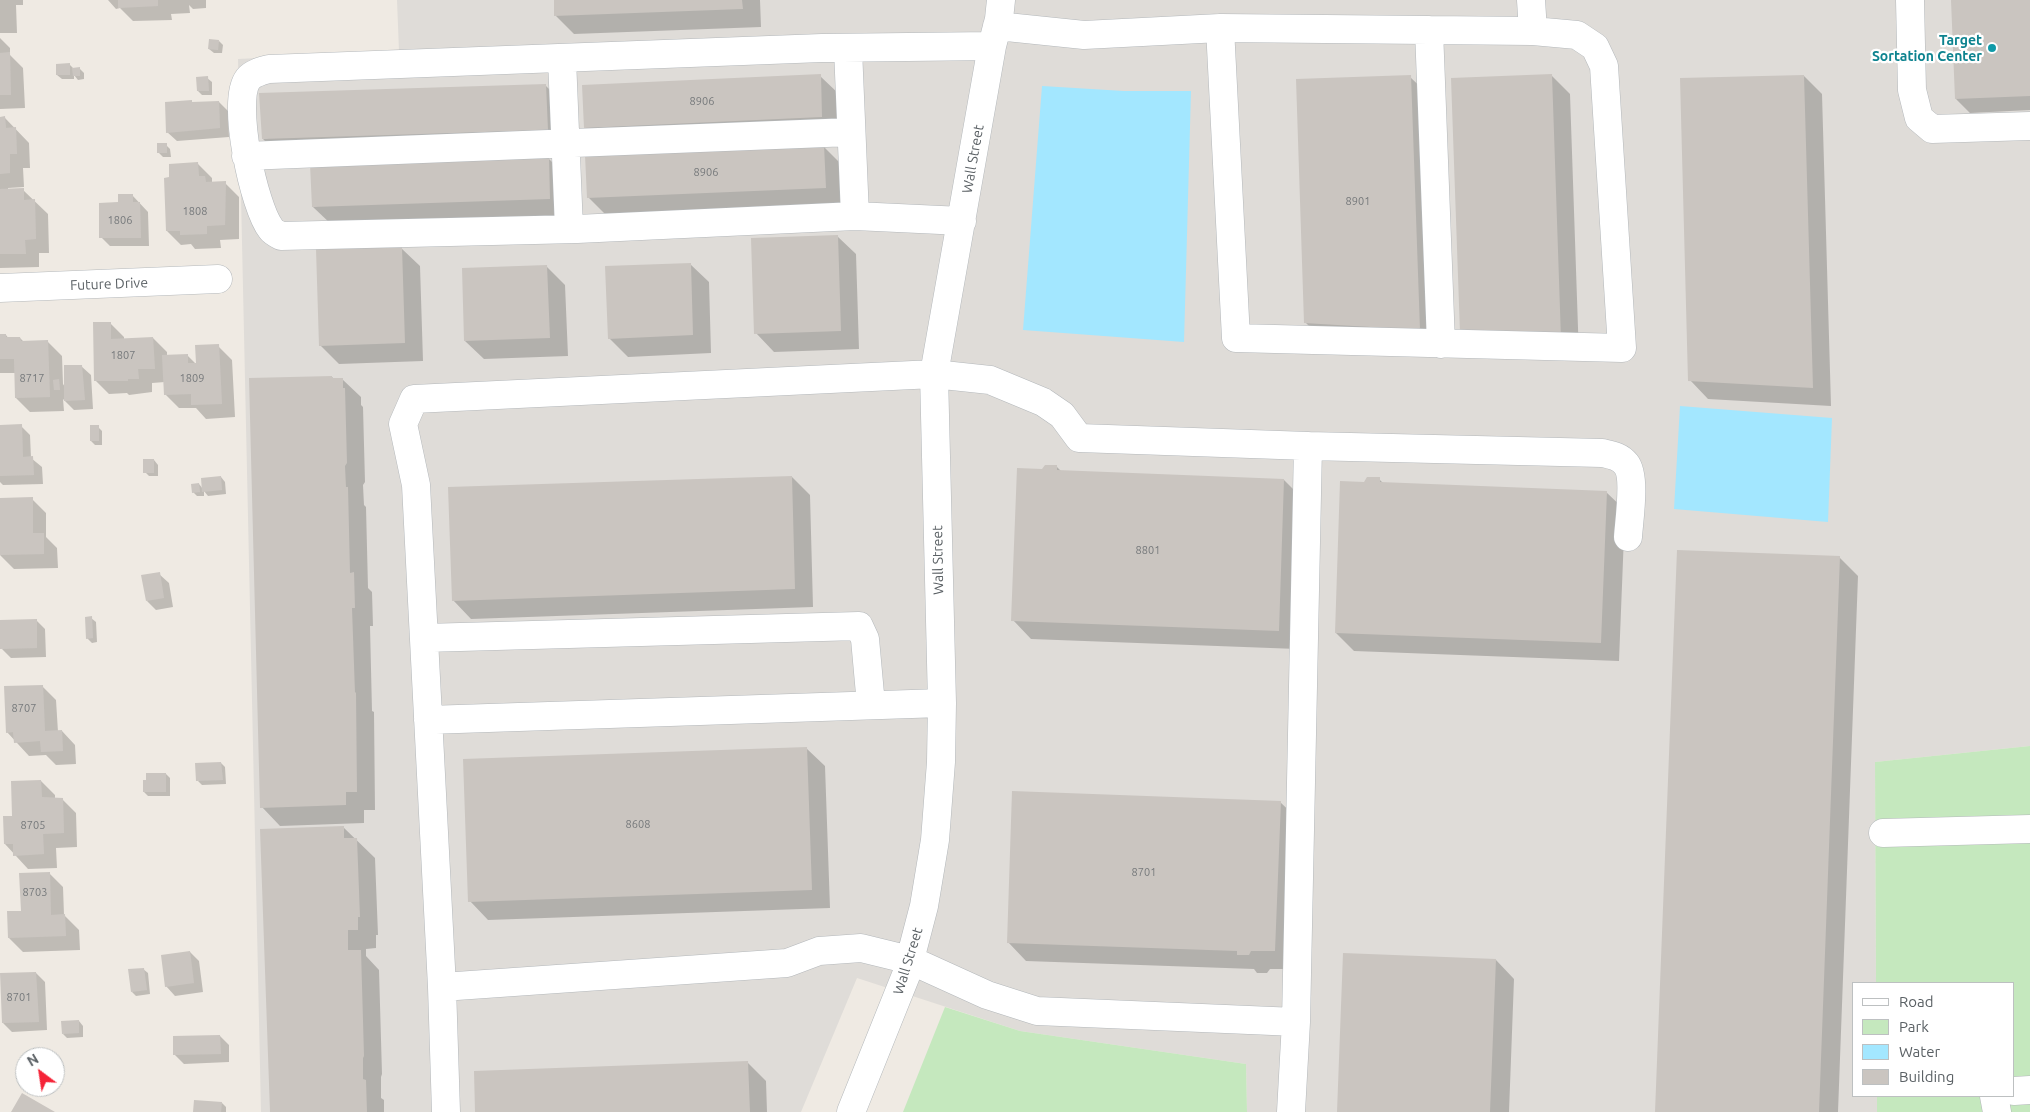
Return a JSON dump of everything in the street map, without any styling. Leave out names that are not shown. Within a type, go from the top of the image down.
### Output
[{"type":"street","points":[[1531,0],[1533,31]]},
{"type":"street","points":[[1910,0],[1912,90],[1920,118],[1932,129],[2030,126]]},
{"type":"street","points":[[962,221],[855,216],[569,229],[280,236],[272,230],[264,216],[252,184],[246,156],[242,92],[248,79],[258,72],[269,69],[822,48],[848,49],[997,24],[1084,35],[1220,28],[1533,31],[1577,35],[1595,47],[1604,66],[1622,348],[1236,338],[1220,28]]},
{"type":"street","name":"Wall Street","points":[[851,1112],[906,975],[924,906],[935,840],[941,762],[942,703],[934,374],[997,24]]},
{"type":"street","points":[[1429,30],[1441,344]]},
{"type":"street","points":[[848,49],[855,216]]},
{"type":"street","points":[[562,59],[569,229]]},
{"type":"street","points":[[246,156],[851,132]]},
{"type":"street","name":"Future Drive","points":[[0,288],[218,279]]},
{"type":"street","points":[[446,1112],[442,987],[416,484],[403,424],[414,398],[934,374],[990,380],[1043,402],[1062,415],[1079,438],[1602,453],[1617,456],[1627,464],[1631,475],[1628,537]]},
{"type":"street","points":[[1291,1112],[1296,1022],[1308,446]]},
{"type":"street","points":[[424,638],[859,626],[865,639],[871,705]]},
{"type":"street","points":[[428,720],[942,703]]},
{"type":"street","points":[[1883,833],[2030,829]]},
{"type":"street","points":[[442,987],[787,963],[819,951],[861,948],[910,960],[986,995],[1037,1011],[1296,1022]]},
{"type":"street","points":[[2015,1091],[2030,1090]]},
{"type":"street","points":[[1994,1097],[1997,1112]]},
{"type":"shaded area","points":[[397,0],[2030,0],[2030,746],[1875,762],[1876,982],[1852,982],[1852,1097],[1877,1097],[1877,1112],[1247,1112],[1246,1064],[1020,1031],[857,978],[801,1112],[261,1112],[238,59],[399,51]]},
{"type":"green space","points":[[2030,746],[2030,1112],[1877,1112],[1877,1097],[2015,1097],[2015,982],[1876,982],[1875,762]]},
{"type":"green space","points":[[945,1007],[1020,1031],[1246,1064],[1247,1112],[903,1112]]},
{"type":"water","points":[[1042,86],[1124,91],[1191,91],[1184,342],[1023,330]]},
{"type":"water","points":[[1680,406],[1832,418],[1828,522],[1674,509]]},
{"type":"building","points":[[118,0],[158,0],[158,6],[118,8]]},
{"type":"building","points":[[554,0],[742,0],[743,9],[554,16]]},
{"type":"building","name":"Target Sortation Center","points":[[1951,0],[2030,0],[2030,96],[1955,99]]},
{"type":"building","points":[[209,39],[219,40],[218,50],[208,49]]},
{"type":"building","points":[[10,52],[11,95],[0,95],[0,53]]},
{"type":"building","points":[[70,63],[70,75],[56,75],[56,64]]},
{"type":"building","points":[[80,67],[80,76],[73,76],[72,68]]},
{"type":"building","points":[[821,74],[822,117],[584,128],[582,85]]},
{"type":"building","points":[[1552,74],[1561,339],[1460,333],[1451,78]]},
{"type":"building","points":[[1411,75],[1420,330],[1304,323],[1296,79]]},
{"type":"building","points":[[1804,75],[1813,388],[1688,381],[1680,78]]},
{"type":"building","points":[[208,76],[209,91],[197,91],[196,77]]},
{"type":"building","points":[[546,84],[548,130],[262,139],[259,93]]},
{"type":"building","points":[[192,100],[192,102],[219,101],[220,128],[166,133],[165,102]]},
{"type":"building","points":[[5,116],[6,128],[16,127],[17,154],[10,154],[10,173],[0,174],[0,117]]},
{"type":"building","points":[[157,143],[167,143],[167,153],[157,153]]},
{"type":"building","points":[[824,145],[826,188],[587,198],[585,155]]},
{"type":"building","points":[[549,157],[550,199],[312,207],[310,164]]},
{"type":"building","points":[[198,162],[199,176],[205,176],[206,182],[226,181],[225,225],[207,226],[207,234],[180,235],[180,231],[166,231],[164,178],[169,177],[169,164]]},
{"type":"building","points":[[24,188],[24,200],[35,199],[36,239],[25,240],[26,254],[0,254],[0,189]]},
{"type":"building","points":[[118,194],[133,194],[133,202],[140,202],[141,238],[99,238],[99,203],[118,202]]},
{"type":"building","points":[[838,235],[841,331],[754,334],[751,238]]},
{"type":"building","points":[[402,247],[405,343],[319,346],[316,249]]},
{"type":"building","points":[[691,263],[693,335],[608,339],[605,266]]},
{"type":"building","points":[[547,265],[550,338],[464,341],[462,268]]},
{"type":"building","points":[[93,322],[111,322],[111,339],[153,337],[155,369],[138,369],[139,379],[128,379],[128,381],[94,381]]},
{"type":"building","points":[[0,334],[6,334],[6,337],[20,337],[21,341],[48,340],[50,397],[15,398],[14,359],[0,359]]},
{"type":"building","points":[[219,344],[222,404],[191,405],[191,394],[164,395],[162,355],[188,354],[188,363],[196,363],[195,345]]},
{"type":"building","points":[[64,365],[82,365],[85,400],[64,401]]},
{"type":"building","points":[[332,376],[332,378],[343,378],[343,388],[345,388],[347,463],[345,466],[346,487],[348,487],[350,573],[354,572],[355,608],[352,608],[356,692],[357,792],[346,792],[346,805],[260,808],[249,378]]},
{"type":"building","points":[[59,379],[60,390],[54,390],[53,380]]},
{"type":"building","points":[[22,424],[23,457],[33,456],[34,475],[0,476],[0,425]]},
{"type":"building","points":[[90,425],[99,425],[99,441],[90,441]]},
{"type":"building","points":[[143,459],[154,459],[154,473],[143,473]]},
{"type":"building","points":[[1045,465],[1057,465],[1057,470],[1284,479],[1279,631],[1011,621],[1017,468],[1042,469]]},
{"type":"building","points":[[221,476],[222,490],[202,492],[201,478]]},
{"type":"building","points":[[792,476],[795,589],[452,601],[448,487]]},
{"type":"building","points":[[1367,477],[1380,477],[1380,482],[1607,491],[1601,643],[1335,633],[1340,481],[1364,482]]},
{"type":"building","points":[[199,483],[200,492],[192,493],[191,484]]},
{"type":"building","points":[[33,497],[33,533],[44,533],[44,554],[0,555],[0,498]]},
{"type":"building","points":[[1677,550],[1840,556],[1819,1112],[1655,1112]]},
{"type":"building","points":[[160,572],[164,598],[146,601],[141,575]]},
{"type":"building","points":[[92,616],[93,638],[86,639],[85,617]]},
{"type":"building","points":[[37,619],[37,648],[0,649],[0,620]]},
{"type":"building","points":[[43,685],[45,731],[62,730],[63,751],[41,752],[40,741],[14,743],[13,732],[6,733],[4,686]]},
{"type":"building","points":[[807,747],[812,890],[468,902],[463,759]]},
{"type":"building","points":[[221,762],[223,780],[196,781],[195,763]]},
{"type":"building","points":[[146,773],[166,773],[166,792],[143,792],[143,780],[146,780]]},
{"type":"building","points":[[41,780],[42,797],[63,798],[64,833],[43,834],[44,854],[13,856],[13,844],[4,844],[3,816],[12,816],[11,781]]},
{"type":"building","points":[[1012,791],[1281,801],[1275,951],[1251,951],[1249,955],[1237,955],[1237,951],[1007,943]]},
{"type":"building","points":[[344,826],[344,838],[357,838],[360,917],[358,917],[358,930],[348,930],[348,950],[361,950],[363,1079],[366,1080],[367,1112],[270,1112],[260,829]]},
{"type":"building","points":[[50,872],[51,915],[65,914],[66,936],[8,938],[7,911],[21,911],[19,873]]},
{"type":"building","points":[[190,951],[194,983],[165,987],[161,955]]},
{"type":"building","points":[[1343,953],[1496,959],[1490,1112],[1337,1112]]},
{"type":"building","points":[[144,968],[147,990],[131,992],[128,969]]},
{"type":"building","points":[[36,972],[39,1022],[2,1023],[0,973]]},
{"type":"building","points":[[79,1020],[79,1033],[62,1034],[61,1021]]},
{"type":"building","points":[[220,1035],[221,1054],[173,1055],[173,1036]]},
{"type":"building","points":[[748,1061],[750,1112],[475,1112],[474,1071]]},
{"type":"building","points":[[20,1097],[29,1097],[55,1112],[11,1112]]},
{"type":"building","points":[[194,1100],[222,1102],[221,1112],[193,1112]]},
{"type":"place","name":"Target Sortation Center","points":[[1992,48]]}]
